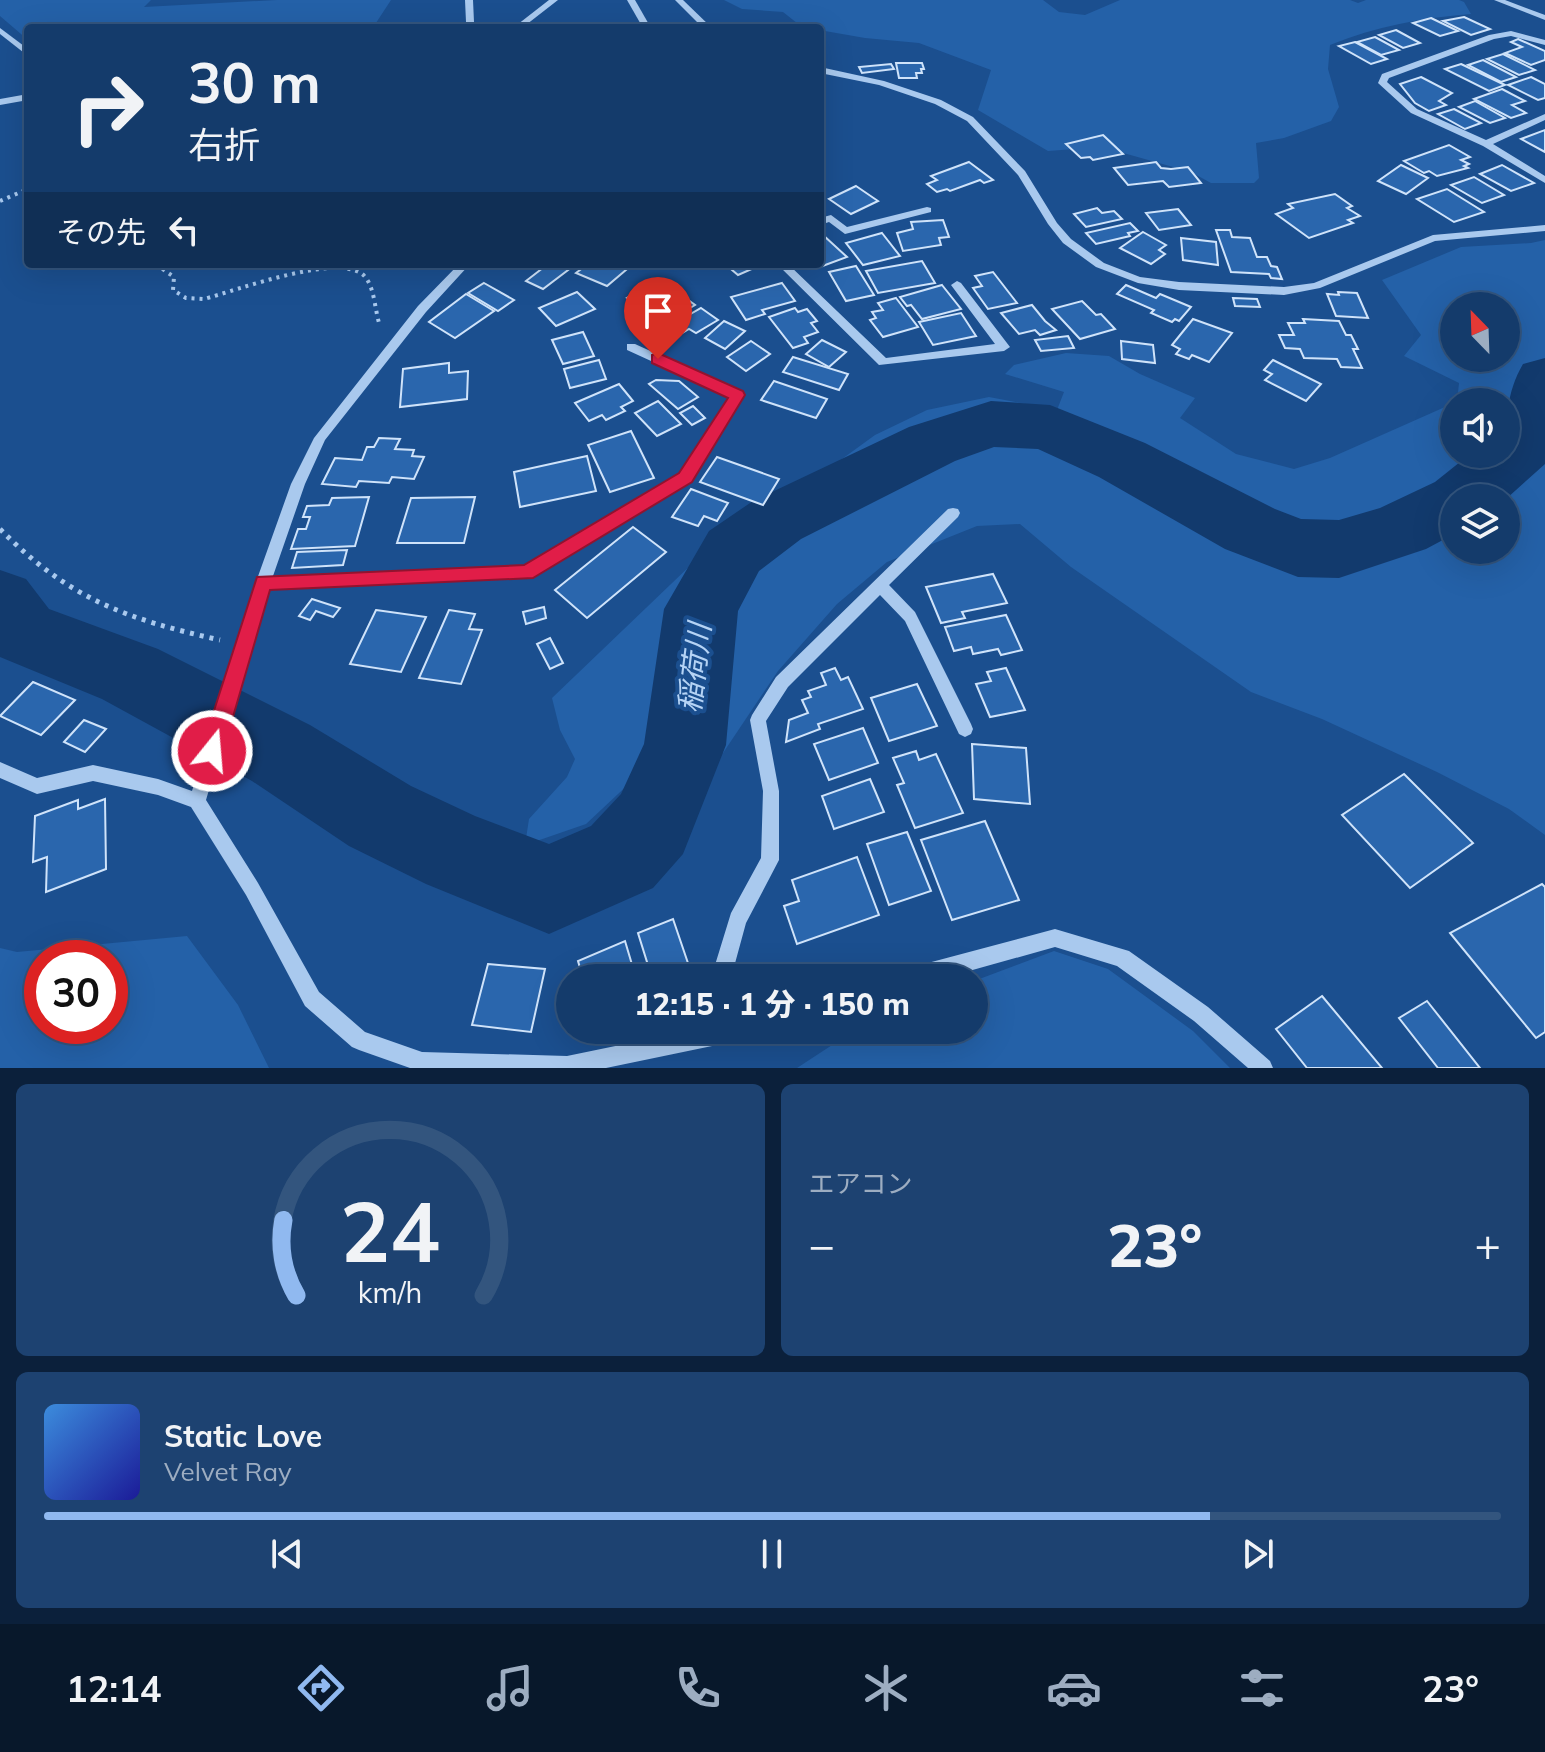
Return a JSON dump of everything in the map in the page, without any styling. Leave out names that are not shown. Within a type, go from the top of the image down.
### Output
[{"type":"street","points":[[469,0],[469,24]]},
{"type":"street","points":[[522,24],[554,0]]},
{"type":"street","points":[[631,0],[645,24]]},
{"type":"street","points":[[679,0],[704,24]]},
{"type":"street","points":[[1498,0],[1545,18]]},
{"type":"street","points":[[0,30],[24,50]]},
{"type":"street","points":[[1545,43],[1511,33],[1492,37],[1385,76],[1382,83],[1414,111],[1486,144],[1545,180]]},
{"type":"street","points":[[824,71],[881,83],[938,102],[970,119],[1022,173],[1067,241],[1100,265],[1138,280],[1179,286],[1284,291],[1316,286],[1433,238],[1545,228]]},
{"type":"street","points":[[0,102],[24,98]]},
{"type":"street","points":[[1486,144],[1545,117]]},
{"type":"street","points":[[824,221],[831,218],[845,231],[927,210]]},
{"type":"street","points":[[197,801],[263,582],[298,484],[320,438],[390,349],[461,268]]},
{"type":"street","points":[[786,268],[883,362],[1004,347],[957,285]]},
{"type":"street","points":[[263,582],[527,572],[686,478],[737,395],[631,347]]},
{"type":"street","points":[[725,964],[738,920],[770,860],[771,791],[758,720],[782,682],[953,513]]},
{"type":"street","points":[[879,584],[910,617],[965,729]]},
{"type":"street","points":[[0,770],[37,786],[93,773],[158,787],[197,801],[252,889],[312,999],[359,1040],[422,1062],[567,1066],[661,1044]]},
{"type":"street","points":[[953,964],[1055,938],[1122,958],[1201,1014],[1263,1068]]},
{"type":"path","points":[[0,201],[24,191]]},
{"type":"path","points":[[161,268],[174,277],[173,290],[186,298],[204,299],[319,268]]},
{"type":"path","points":[[339,268],[359,271],[370,279],[377,319],[390,349]]},
{"type":"path","points":[[0,529],[41,569],[103,606],[149,624],[244,646]]},
{"type":"shaded area","points":[[0,0],[151,0],[144,7],[277,0],[391,0],[375,24],[24,24],[24,37],[0,16]]},
{"type":"shaded area","points":[[724,0],[1043,0],[1059,12],[1085,15],[1120,0],[1350,0],[1358,3],[1366,0],[1459,0],[1464,2],[1471,14],[1399,24],[1330,45],[1328,69],[1339,107],[1331,121],[1284,138],[1256,143],[1259,178],[1254,183],[1211,183],[1191,172],[1102,147],[1048,151],[978,110],[991,70],[919,43],[824,31],[824,24],[798,24],[783,12],[742,9]]},
{"type":"shaded area","points":[[1545,240],[1545,835],[1509,809],[1437,772],[1322,719],[1251,692],[1071,567],[1020,524],[977,526],[887,562],[837,604],[778,671],[723,753],[634,779],[586,824],[525,845],[529,819],[567,777],[575,759],[560,730],[552,698],[742,516],[802,488],[875,435],[927,410],[989,397],[1057,410],[1064,392],[1005,374],[1014,365],[1066,353],[1109,356],[1140,374],[1195,398],[1180,418],[1236,454],[1294,469],[1330,458],[1440,409],[1440,468],[1520,468],[1520,388],[1458,388],[1459,383],[1404,356],[1421,335],[1382,280],[1461,247]]},
{"type":"shaded area","points":[[187,936],[238,1005],[269,1068],[0,1068],[0,948],[24,951],[24,1044],[128,1044],[128,942]]},
{"type":"shaded area","points":[[1054,951],[1108,969],[1193,1031],[1230,1068],[797,1068],[834,1044],[988,1044],[988,976]]},
{"type":"building","points":[[1464,17],[1490,29],[1471,35],[1443,21]]},
{"type":"building","points":[[1431,18],[1458,31],[1440,36],[1413,23]]},
{"type":"building","points":[[1396,30],[1420,43],[1403,48],[1379,35]]},
{"type":"building","points":[[1375,37],[1399,50],[1381,55],[1357,42]]},
{"type":"building","points":[[1518,39],[1545,51],[1545,60],[1531,65],[1505,53],[1522,47],[1511,42]]},
{"type":"building","points":[[1355,42],[1387,59],[1371,64],[1339,46]]},
{"type":"building","points":[[1503,54],[1535,70],[1519,75],[1487,59]]},
{"type":"building","points":[[1483,60],[1516,77],[1501,82],[1468,65]]},
{"type":"building","points":[[896,63],[922,63],[924,69],[921,69],[922,73],[916,73],[917,78],[899,78]]},
{"type":"building","points":[[891,64],[894,69],[862,73],[859,67]]},
{"type":"building","points":[[1461,64],[1505,85],[1489,91],[1445,69]]},
{"type":"building","points":[[1421,77],[1452,93],[1439,101],[1446,105],[1429,111],[1415,103],[1400,84]]},
{"type":"building","points":[[1531,77],[1545,84],[1545,98],[1538,100],[1508,85]]},
{"type":"building","points":[[1502,89],[1525,101],[1512,105],[1526,113],[1511,118],[1474,99]]},
{"type":"building","points":[[1475,101],[1505,118],[1490,123],[1459,107]]},
{"type":"building","points":[[1454,109],[1481,123],[1465,129],[1438,114]]},
{"type":"building","points":[[1545,130],[1545,152],[1521,139]]},
{"type":"building","points":[[1103,135],[1123,154],[1093,160],[1090,157],[1081,158],[1066,144]]},
{"type":"building","points":[[1449,145],[1470,157],[1461,160],[1469,164],[1464,166],[1468,168],[1437,176],[1429,171],[1424,173],[1404,161]]},
{"type":"building","points":[[969,162],[993,180],[984,183],[980,180],[950,191],[937,192],[927,184],[937,180],[931,176]]},
{"type":"building","points":[[1156,162],[1161,168],[1188,167],[1201,183],[1169,187],[1163,181],[1128,185],[1114,168]]},
{"type":"building","points":[[1401,165],[1428,178],[1406,194],[1378,181]]},
{"type":"building","points":[[1502,165],[1534,183],[1511,191],[1480,174]]},
{"type":"building","points":[[1474,177],[1504,195],[1482,203],[1451,185]]},
{"type":"building","points":[[856,186],[878,201],[851,214],[829,199]]},
{"type":"building","points":[[1447,189],[1484,212],[1454,222],[1417,199]]},
{"type":"building","points":[[1335,194],[1352,206],[1347,208],[1360,216],[1348,220],[1353,223],[1309,238],[1276,214],[1293,208],[1288,204]]},
{"type":"building","points":[[1097,208],[1102,213],[1114,211],[1122,219],[1086,227],[1074,214]]},
{"type":"building","points":[[1178,209],[1191,225],[1159,230],[1146,213]]},
{"type":"building","points":[[943,220],[949,237],[939,238],[941,245],[903,251],[897,233],[913,229],[911,222]]},
{"type":"building","points":[[1130,223],[1138,231],[1128,233],[1130,236],[1096,244],[1086,233]]},
{"type":"building","points":[[1216,230],[1230,230],[1232,237],[1250,238],[1257,257],[1267,257],[1271,266],[1277,267],[1282,279],[1271,278],[1269,274],[1231,272]]},
{"type":"building","points":[[1143,232],[1166,245],[1159,250],[1165,254],[1151,264],[1120,248]]},
{"type":"building","points":[[882,233],[900,256],[863,265],[846,243]]},
{"type":"building","points":[[824,236],[847,257],[824,265]]},
{"type":"building","points":[[1181,238],[1216,242],[1218,265],[1183,260]]},
{"type":"building","points":[[922,261],[935,283],[878,293],[866,271]]},
{"type":"building","points":[[856,266],[874,295],[846,301],[829,272]]},
{"type":"building","points":[[543,268],[571,268],[543,289],[526,281]]},
{"type":"building","points":[[583,268],[628,268],[607,286],[576,273]]},
{"type":"building","points":[[730,268],[754,268],[738,275]]},
{"type":"building","points":[[993,272],[1017,303],[988,309],[973,288],[982,286],[975,276]]},
{"type":"building","points":[[659,280],[676,292],[644,311],[627,298]]},
{"type":"building","points":[[484,283],[514,300],[498,311],[468,293]]},
{"type":"building","points":[[782,283],[795,301],[762,310],[765,314],[746,320],[731,297]]},
{"type":"building","points":[[942,285],[961,309],[922,319],[900,297]]},
{"type":"building","points":[[1126,285],[1156,298],[1160,294],[1191,307],[1179,321],[1175,319],[1172,322],[1151,313],[1154,310],[1117,294]]},
{"type":"building","points":[[577,292],[595,309],[556,326],[539,308]]},
{"type":"building","points":[[1338,292],[1357,293],[1368,318],[1336,316],[1327,294],[1339,295]]},
{"type":"building","points":[[466,294],[494,311],[455,338],[429,322]]},
{"type":"building","points":[[680,294],[695,305],[665,323],[649,312]]},
{"type":"building","points":[[896,298],[918,327],[883,337],[870,320],[876,318],[872,312],[883,310],[878,303]]},
{"type":"building","points":[[1233,298],[1257,299],[1260,307],[1235,306]]},
{"type":"building","points":[[1082,301],[1115,329],[1080,339],[1052,309]]},
{"type":"building","points":[[1032,305],[1056,330],[1040,335],[1035,330],[1019,334],[1001,313]]},
{"type":"building","points":[[701,308],[718,320],[696,333],[689,329],[672,339],[661,331]]},
{"type":"building","points":[[795,308],[798,312],[807,309],[817,321],[811,323],[818,332],[804,337],[808,343],[793,348],[769,317]]},
{"type":"building","points":[[961,313],[976,336],[933,345],[919,322]]},
{"type":"building","points":[[1193,319],[1232,333],[1209,362],[1192,355],[1189,359],[1176,354],[1180,349],[1172,345]]},
{"type":"building","points":[[1303,319],[1339,321],[1358,349],[1353,349],[1362,368],[1341,367],[1337,359],[1304,358],[1300,349],[1285,348],[1279,335],[1294,335],[1288,323],[1305,323]]},
{"type":"building","points":[[724,321],[745,331],[725,349],[705,338]]},
{"type":"building","points":[[583,332],[594,356],[563,364],[552,340]]},
{"type":"building","points":[[1068,336],[1074,348],[1041,351],[1035,340]]},
{"type":"building","points":[[822,340],[846,352],[829,367],[806,354]]},
{"type":"building","points":[[751,341],[770,354],[746,371],[727,357]]},
{"type":"building","points":[[1121,341],[1153,345],[1155,363],[1122,359]]},
{"type":"building","points":[[793,357],[848,374],[839,390],[783,372]]},
{"type":"building","points":[[599,360],[606,379],[570,388],[564,369]]},
{"type":"building","points":[[1273,360],[1321,384],[1306,401],[1265,380],[1272,374],[1264,370]]},
{"type":"building","points":[[449,363],[449,373],[468,371],[467,399],[400,407],[403,369]]},
{"type":"building","points":[[656,380],[679,381],[698,397],[678,409],[649,384]]},
{"type":"building","points":[[774,381],[827,399],[816,418],[761,400]]},
{"type":"building","points":[[619,384],[633,401],[621,407],[625,411],[606,420],[602,415],[589,421],[575,403]]},
{"type":"building","points":[[658,401],[681,424],[657,436],[635,413]]},
{"type":"building","points":[[693,406],[705,418],[692,425],[680,413]]},
{"type":"building","points":[[631,431],[654,478],[610,492],[588,445]]},
{"type":"building","points":[[379,438],[400,439],[395,449],[414,450],[412,456],[424,457],[414,479],[392,477],[389,483],[359,481],[356,487],[322,484],[335,458],[362,460],[367,447],[374,447]]},
{"type":"building","points":[[587,456],[596,491],[520,507],[514,472]]},
{"type":"building","points":[[717,457],[779,479],[763,505],[700,482]]},
{"type":"building","points":[[691,489],[728,503],[717,521],[704,516],[698,526],[672,517]]},
{"type":"building","points":[[369,497],[355,546],[291,549],[298,529],[306,529],[310,517],[303,517],[307,506],[329,505],[332,498]]},
{"type":"building","points":[[475,497],[464,543],[397,543],[411,498]]},
{"type":"building","points":[[633,527],[666,552],[587,618],[555,590]]},
{"type":"building","points":[[347,550],[343,565],[292,568],[297,552]]},
{"type":"building","points":[[993,574],[1007,603],[962,612],[965,618],[941,623],[926,587]]},
{"type":"building","points":[[312,599],[340,608],[333,617],[316,611],[310,620],[299,616]]},
{"type":"building","points":[[544,607],[546,618],[526,624],[523,612]]},
{"type":"building","points":[[376,610],[426,617],[401,672],[350,664]]},
{"type":"building","points":[[449,610],[475,614],[469,629],[482,630],[461,684],[419,678]]},
{"type":"building","points":[[1006,615],[1022,650],[1001,655],[998,649],[973,654],[971,647],[954,651],[945,627]]},
{"type":"building","points":[[550,638],[563,663],[550,669],[537,644]]},
{"type":"building","points":[[835,668],[841,680],[848,677],[863,709],[818,724],[820,729],[786,742],[789,720],[808,713],[802,700],[811,697],[808,691],[826,685],[821,673]]},
{"type":"building","points":[[1006,668],[1025,710],[990,717],[976,684],[991,681],[987,672]]},
{"type":"building","points":[[33,682],[75,700],[41,735],[0,716]]},
{"type":"building","points":[[917,684],[937,726],[889,741],[871,698]]},
{"type":"building","points":[[84,720],[106,729],[85,752],[64,742]]},
{"type":"building","points":[[863,728],[878,763],[829,780],[814,744]]},
{"type":"building","points":[[972,744],[1026,748],[1030,804],[974,799]]},
{"type":"building","points":[[916,751],[919,760],[936,754],[963,813],[915,828],[897,785],[904,783],[893,758]]},
{"type":"building","points":[[1404,774],[1473,843],[1410,888],[1342,815]]},
{"type":"building","points":[[870,779],[884,812],[834,829],[822,796]]},
{"type":"building","points":[[105,799],[106,869],[46,892],[47,857],[33,862],[35,816],[78,800],[78,809]]},
{"type":"building","points":[[985,821],[1019,900],[952,920],[921,840]]},
{"type":"building","points":[[907,832],[931,891],[889,905],[867,844]]},
{"type":"building","points":[[857,857],[879,915],[797,944],[784,906],[799,901],[792,880]]},
{"type":"building","points":[[1542,884],[1545,887],[1545,1032],[1536,1038],[1450,933]]},
{"type":"building","points":[[673,919],[688,964],[648,964],[638,933]]},
{"type":"building","points":[[625,941],[632,964],[579,964],[578,961]]},
{"type":"building","points":[[488,964],[545,969],[531,1032],[472,1025]]},
{"type":"building","points":[[1322,996],[1382,1068],[1307,1068],[1276,1029]]},
{"type":"building","points":[[1427,1001],[1480,1068],[1438,1068],[1399,1018]]},
{"type":"waterway","name":"稲荷川","points":[[1479,484],[1515,455],[1532,435],[1545,379]]},
{"type":"waterway","name":"稲荷川","points":[[0,601],[22,632],[130,674],[281,753],[380,816],[457,853],[549,889],[622,857],[652,824],[685,745],[701,609],[734,551],[777,520],[932,444],[991,424],[1050,428],[1122,460],[1250,529],[1298,548],[1339,549],[1401,529],[1440,510]]},
{"type":"route","points":[[212,751],[263,582],[527,572],[686,478],[737,395],[658,359]]}]
